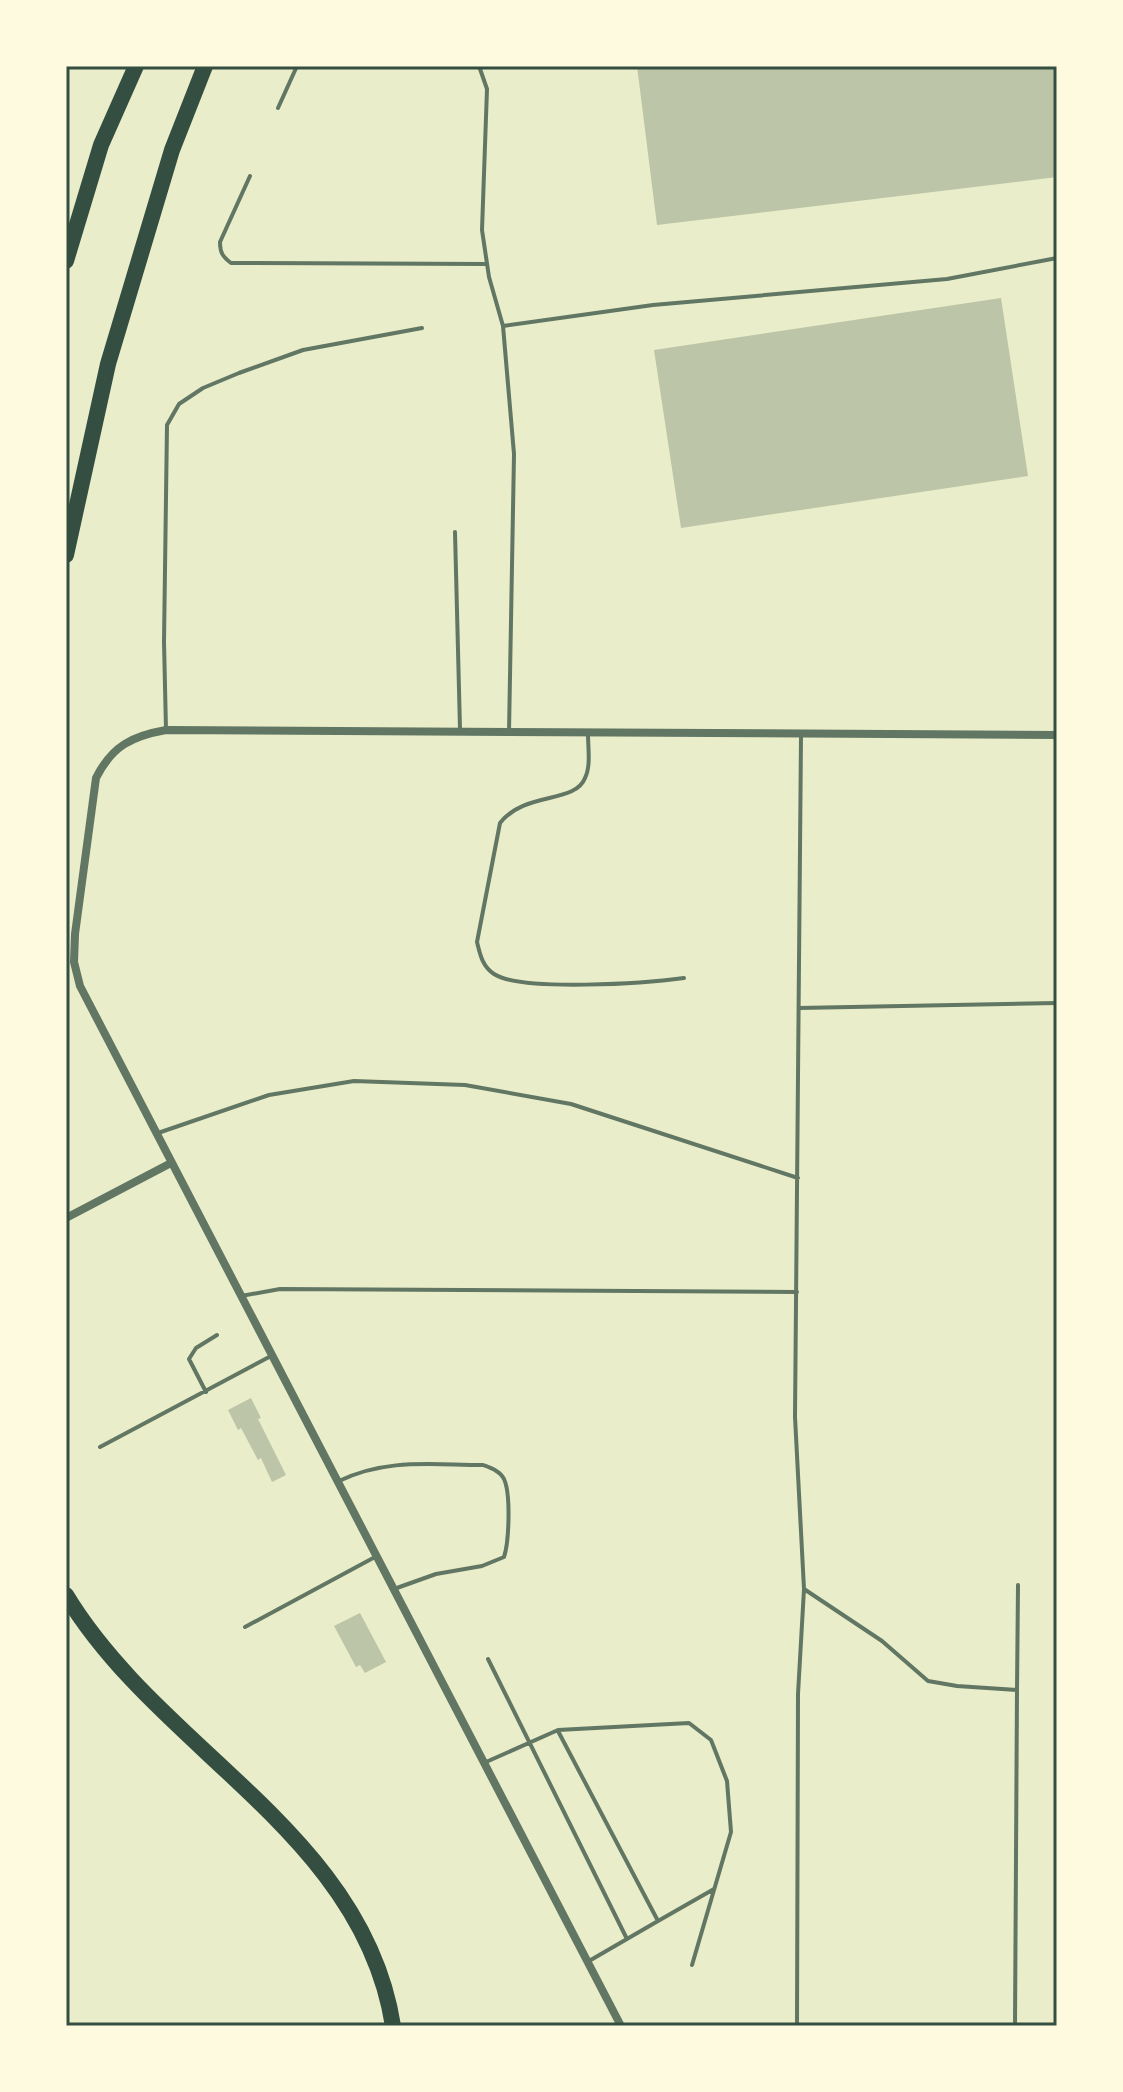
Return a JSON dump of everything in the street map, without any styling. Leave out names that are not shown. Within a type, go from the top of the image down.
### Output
[{"type":"highway","points":[[66,261],[101,145],[136,66]]},
{"type":"highway","points":[[66,555],[108,364],[172,150],[205,66]]},
{"type":"highway","points":[[66,1595],[116,1663],[322,1868],[352,1912],[375,1958],[388,1993],[393,2026]]},
{"type":"street","points":[[621,2026],[80,986],[74,962],[75,934],[96,778],[105,761],[122,745],[142,734],[166,730],[1057,735]]},
{"type":"street","points":[[66,1218],[171,1163]]},
{"type":"lane","points":[[278,108],[297,66]]},
{"type":"lane","points":[[479,66],[487,89],[482,230],[503,326],[514,454],[509,732]]},
{"type":"lane","points":[[250,176],[220,242],[220,251],[231,263],[487,264]]},
{"type":"lane","points":[[503,326],[653,305],[947,279],[1057,258]]},
{"type":"lane","points":[[166,730],[167,425],[179,404],[203,388],[303,350],[422,328]]},
{"type":"lane","points":[[455,532],[460,731]]},
{"type":"lane","points":[[589,732],[587,774],[580,787],[571,793],[527,802],[509,811],[500,823],[477,942],[482,961],[493,974],[526,982],[617,985],[684,978]]},
{"type":"lane","points":[[797,2026],[798,1694],[804,1589],[795,1417],[801,734]]},
{"type":"lane","points":[[799,1008],[1057,1003]]},
{"type":"lane","points":[[156,1134],[269,1095],[354,1081],[465,1085],[571,1104],[798,1178]]},
{"type":"lane","points":[[241,1296],[280,1289],[797,1292]]},
{"type":"lane","points":[[206,1392],[189,1359],[196,1348],[217,1335]]},
{"type":"lane","points":[[100,1447],[271,1356]]},
{"type":"lane","points":[[337,1482],[358,1472],[387,1465],[483,1465],[496,1470],[504,1479],[508,1547],[504,1557],[482,1566],[436,1574],[392,1590]]},
{"type":"lane","points":[[245,1627],[375,1557]]},
{"type":"lane","points":[[1015,2026],[1018,1585]]},
{"type":"lane","points":[[804,1589],[882,1641],[928,1681],[1017,1690]]},
{"type":"lane","points":[[488,1659],[627,1939]]},
{"type":"lane","points":[[484,1763],[558,1730],[689,1723],[711,1740],[727,1781],[731,1832],[692,1965]]},
{"type":"lane","points":[[558,1730],[658,1921]]},
{"type":"lane","points":[[589,1961],[714,1889]]},
{"type":"building","points":[[637,66],[1057,66],[1057,177],[657,225]]},
{"type":"building","points":[[1001,298],[1028,476],[681,528],[654,350]]},
{"type":"building","points":[[251,1398],[286,1475],[272,1482],[261,1458],[258,1460],[228,1410]]},
{"type":"building","points":[[360,1613],[386,1662],[365,1673],[360,1665],[356,1667],[334,1626]]}]
